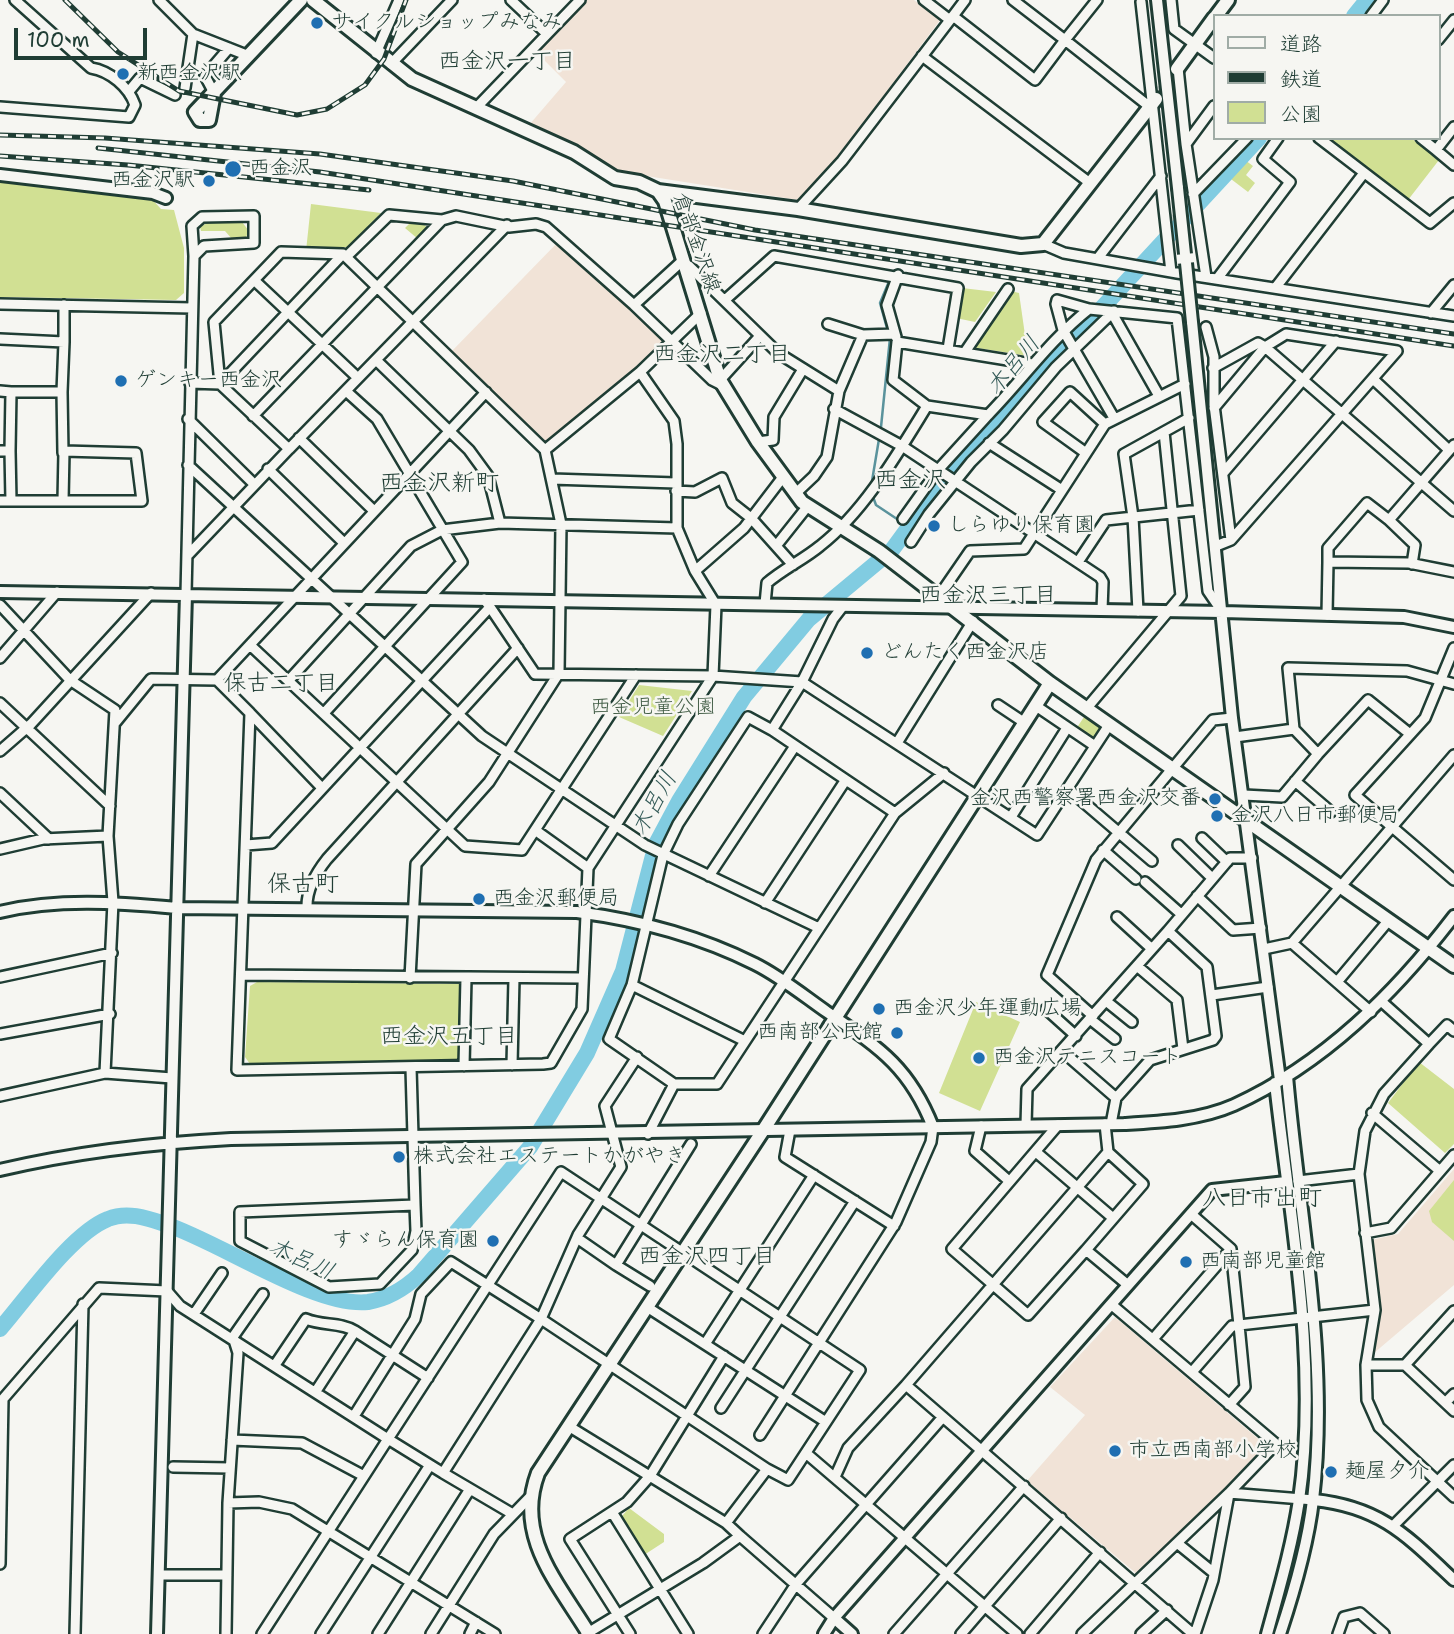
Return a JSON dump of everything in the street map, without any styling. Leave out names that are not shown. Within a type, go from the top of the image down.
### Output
[{"type":"main road","points":[[214,93],[301,0]]},
{"type":"main road","name":"倉部金沢線","points":[[313,0],[376,53],[412,79],[574,152],[615,178],[639,182],[658,191],[665,201],[681,262],[701,313],[722,383],[758,442],[795,494],[807,506],[879,551],[1050,683],[1454,967]]},
{"type":"main road","points":[[1217,14],[1228,0]]},
{"type":"main road","points":[[1177,69],[1212,21]]},
{"type":"main road","points":[[658,191],[798,209],[1021,246],[1043,244],[1153,103]]},
{"type":"main road","points":[[587,1633],[538,1550],[532,1534],[529,1498],[538,1473],[764,1129],[1050,683]]},
{"type":"street","points":[[0,107],[129,117],[135,105],[130,90],[98,69],[91,68],[15,0]]},
{"type":"street","points":[[159,0],[193,34],[249,56]]},
{"type":"street","points":[[376,53],[399,0]]},
{"type":"street","points":[[391,64],[452,0]]},
{"type":"street","points":[[511,0],[547,34]]},
{"type":"street","points":[[476,108],[580,0]]},
{"type":"street","points":[[924,0],[1035,80],[1094,1]]},
{"type":"street","points":[[798,209],[842,161],[965,0]]},
{"type":"street","points":[[1013,0],[1153,103]]},
{"type":"street","points":[[1157,0],[1232,718],[1281,1079],[1298,1181],[1307,1317],[1299,1497],[1290,1552],[1267,1634]]},
{"type":"street","points":[[1171,0],[1174,29],[1212,57]]},
{"type":"street","points":[[1140,1],[1171,272]]},
{"type":"street","points":[[1440,38],[1454,20]]},
{"type":"street","points":[[185,88],[193,34]]},
{"type":"street","points":[[214,93],[205,76],[229,48]]},
{"type":"street","points":[[922,56],[1090,183]]},
{"type":"street","points":[[1177,69],[1206,277]]},
{"type":"street","points":[[130,90],[140,78],[175,95]]},
{"type":"street","points":[[1186,144],[1212,109]]},
{"type":"street","points":[[1436,150],[1454,127]]},
{"type":"street","points":[[1193,196],[1245,140]]},
{"type":"street","points":[[1217,279],[1290,182],[1263,159],[1277,140]]},
{"type":"street","points":[[1322,140],[1430,223],[1454,203]]},
{"type":"street","points":[[1424,140],[1454,165]]},
{"type":"street","points":[[1276,287],[1364,173]]},
{"type":"street","points":[[0,175],[153,193],[166,198]]},
{"type":"street","points":[[1098,258],[1161,176]]},
{"type":"street","points":[[157,1634],[187,556],[188,419],[194,256],[191,226],[200,218],[250,215],[254,221],[252,237],[246,243],[208,242],[194,256]]},
{"type":"street","points":[[190,383],[220,384],[288,313],[389,215],[442,220],[456,216],[507,225],[536,224],[547,228],[634,305],[712,380],[722,383],[760,335]]},
{"type":"street","points":[[253,416],[442,220]]},
{"type":"street","points":[[187,556],[268,469],[507,225]]},
{"type":"street","points":[[1043,244],[1065,253],[1171,272],[1454,316]]},
{"type":"street","points":[[289,449],[220,384],[214,322],[281,252],[345,256],[545,450],[552,479],[561,524],[559,673],[489,782],[416,864],[410,978]]},
{"type":"street","points":[[726,299],[774,256],[958,288],[947,349]]},
{"type":"street","points":[[634,305],[681,262],[726,299],[778,354],[839,390]]},
{"type":"street","points":[[893,275],[887,305],[893,336],[893,380],[927,406],[988,415]]},
{"type":"street","points":[[255,281],[358,378]]},
{"type":"street","points":[[1431,313],[1454,285]]},
{"type":"street","points":[[965,352],[1008,289]]},
{"type":"street","points":[[1114,418],[1064,331],[1056,309],[1057,300],[1091,309],[1177,318],[1208,591],[1223,612]]},
{"type":"street","points":[[0,304],[192,308]]},
{"type":"street","points":[[63,501],[64,306]]},
{"type":"street","points":[[903,519],[939,471],[1032,364],[1064,331],[1091,309]]},
{"type":"street","points":[[911,542],[954,482],[1074,347],[1112,312]]},
{"type":"street","points":[[1112,312],[1159,396]]},
{"type":"street","points":[[545,450],[640,372],[701,313]]},
{"type":"street","points":[[828,324],[863,335],[893,336],[1032,364]]},
{"type":"street","points":[[1206,327],[1214,357],[1214,408],[1231,540]]},
{"type":"street","points":[[1214,408],[1265,347],[1286,334],[1397,351],[1231,540],[1216,545]]},
{"type":"street","points":[[795,494],[814,476],[827,457],[839,390],[863,335]]},
{"type":"street","points":[[0,339],[64,342]]},
{"type":"street","points":[[1224,472],[1336,341]]},
{"type":"street","points":[[1213,368],[1258,343],[1265,347],[1341,416],[1454,511]]},
{"type":"street","points":[[376,360],[469,450],[488,476],[500,523]]},
{"type":"street","points":[[758,442],[773,440],[774,418],[803,369]]},
{"type":"street","points":[[250,713],[237,1070],[551,1063],[582,1009],[581,978],[588,868],[713,676],[716,604],[695,571],[677,528],[677,444],[674,421],[640,372]]},
{"type":"street","points":[[1373,379],[1451,448],[1389,520]]},
{"type":"street","points":[[939,596],[970,551],[1024,549],[1105,424],[1185,384]]},
{"type":"street","points":[[0,391],[62,392]]},
{"type":"street","points":[[325,712],[462,562],[377,419],[346,391]]},
{"type":"street","points":[[11,392],[5,451],[11,501]]},
{"type":"street","points":[[217,680],[447,430],[486,392]]},
{"type":"street","points":[[1086,453],[1043,422],[1070,392],[1105,424]]},
{"type":"street","points":[[765,604],[767,583],[821,545],[841,526],[876,484],[927,406]]},
{"type":"street","points":[[834,410],[885,435],[1077,562],[1103,582],[1102,610]]},
{"type":"street","points":[[1138,611],[1133,517],[1124,454],[1189,418]]},
{"type":"street","points":[[188,419],[254,484]]},
{"type":"street","points":[[1086,709],[1181,596],[1164,432]]},
{"type":"street","points":[[299,438],[373,510]]},
{"type":"street","points":[[989,443],[1062,490]]},
{"type":"street","points":[[0,501],[142,501],[136,453],[64,453]]},
{"type":"street","points":[[188,465],[459,715],[506,752],[645,845],[819,928]]},
{"type":"street","points":[[268,469],[343,542]]},
{"type":"street","points":[[695,571],[751,518],[783,477]]},
{"type":"street","points":[[552,479],[676,487],[695,492],[722,478],[732,503],[751,518],[793,565]]},
{"type":"street","points":[[1327,615],[1328,548],[1367,503],[1415,545],[1412,564]]},
{"type":"street","points":[[776,546],[807,506]]},
{"type":"street","points":[[1077,562],[1106,520],[1199,510]]},
{"type":"street","points":[[290,679],[411,546],[442,530],[500,523],[677,528]]},
{"type":"street","points":[[1328,562],[1412,564],[1454,572]]},
{"type":"street","points":[[0,592],[328,596],[363,600],[429,598],[487,603],[561,598],[716,604],[1223,612],[1405,617],[1454,627]]},
{"type":"street","points":[[0,658],[57,592]]},
{"type":"street","points":[[0,751],[25,729],[150,593]]},
{"type":"street","points":[[487,603],[535,674],[713,676],[802,682],[1037,835],[1109,725]]},
{"type":"street","points":[[246,845],[272,843],[422,681],[487,603]]},
{"type":"street","points":[[0,605],[70,680],[115,710],[108,836],[113,902],[112,953],[105,1073]]},
{"type":"street","points":[[772,730],[802,682],[839,605]]},
{"type":"street","points":[[897,743],[973,621]]},
{"type":"street","points":[[250,645],[290,679],[465,846],[522,849],[636,675]]},
{"type":"street","points":[[307,909],[306,900],[314,875],[518,648]]},
{"type":"street","points":[[1454,648],[1443,680],[1424,718],[1355,796],[1454,880]]},
{"type":"street","points":[[1318,754],[1294,729],[1288,668],[1407,671],[1454,684]]},
{"type":"street","points":[[115,723],[151,679],[217,680],[322,788]]},
{"type":"street","points":[[1244,795],[1282,797],[1368,700],[1410,734]]},
{"type":"street","points":[[0,703],[110,806]]},
{"type":"street","points":[[998,705],[1025,723]]},
{"type":"street","points":[[1036,706],[1095,746]]},
{"type":"street","points":[[895,813],[772,730],[748,717],[678,824],[662,854],[632,985],[609,1039],[674,1084],[717,1084],[895,813],[944,773]]},
{"type":"street","points":[[1115,1039],[1047,975],[1102,850],[1213,720],[1232,718]]},
{"type":"street","points":[[1011,817],[1067,728]]},
{"type":"street","points":[[1235,737],[1294,729]]},
{"type":"street","points":[[709,876],[795,746]]},
{"type":"street","points":[[1264,948],[1292,943],[1454,755]]},
{"type":"street","points":[[1444,766],[1454,775]]},
{"type":"street","points":[[765,903],[845,780]]},
{"type":"street","points":[[1295,781],[1331,811]]},
{"type":"street","points":[[1068,789],[1152,861]]},
{"type":"street","points":[[0,793],[49,839]]},
{"type":"street","points":[[536,830],[588,868]]},
{"type":"street","points":[[0,849],[49,839],[108,836]]},
{"type":"street","points":[[1202,838],[1227,862]]},
{"type":"street","points":[[1178,845],[1212,878]]},
{"type":"street","points":[[1102,850],[1181,914]]},
{"type":"street","points":[[1026,1125],[1027,1089],[1138,966],[1230,858],[1252,858]]},
{"type":"street","points":[[1197,896],[1233,930],[1261,928]]},
{"type":"street","points":[[0,912],[44,904],[113,902],[177,908],[584,913],[645,923],[703,941],[757,965],[835,1017],[874,1045],[911,1080],[933,1127],[931,1142],[894,1226],[760,1435]]},
{"type":"street","points":[[0,1170],[78,1154],[169,1143],[413,1135],[648,1134],[764,1129],[1160,1122],[1232,1105],[1281,1079],[1370,1012],[1429,949],[1454,916]]},
{"type":"street","points":[[1116,917],[1152,949]]},
{"type":"street","points":[[1337,982],[1389,920]]},
{"type":"street","points":[[835,1477],[848,1448],[1108,1152],[1108,1124],[1116,1098],[1150,1060],[1213,1040],[1216,1036],[1208,967],[1167,931]]},
{"type":"street","points":[[1292,943],[1370,1012]]},
{"type":"street","points":[[0,977],[112,953]]},
{"type":"street","points":[[1138,966],[1177,1000],[1183,1049]]},
{"type":"street","points":[[242,975],[581,978]]},
{"type":"street","points":[[464,1066],[466,978]]},
{"type":"street","points":[[512,1065],[514,978]]},
{"type":"street","points":[[632,985],[745,1041]]},
{"type":"street","points":[[1212,995],[1268,987]]},
{"type":"street","points":[[1107,1001],[1132,1022]]},
{"type":"street","points":[[1381,1001],[1429,1044]]},
{"type":"street","points":[[1046,1009],[1076,1036]]},
{"type":"street","points":[[0,1034],[110,1014]]},
{"type":"street","points":[[1454,1031],[1447,1025],[1384,1094],[1364,1131],[1359,1174],[1374,1310],[1366,1365],[1367,1400],[1379,1427],[1454,1497]]},
{"type":"street","points":[[1062,1051],[1116,1098]]},
{"type":"street","points":[[443,1473],[541,1319],[577,1238],[621,1167],[605,1106],[637,1057]]},
{"type":"street","points":[[411,1068],[416,1231],[412,1250],[380,1284],[329,1287],[240,1241],[240,1212],[415,1205]]},
{"type":"street","points":[[0,1096],[105,1073],[172,1078]]},
{"type":"street","points":[[1280,1634],[1314,1500],[1317,1378],[1286,1182],[1281,1079]]},
{"type":"street","points":[[648,1134],[674,1084]]},
{"type":"street","points":[[1372,1113],[1440,1171]]},
{"type":"street","points":[[1058,1125],[952,1249],[1028,1315],[1143,1184],[1108,1152]]},
{"type":"street","points":[[981,1126],[975,1151],[1009,1181]]},
{"type":"street","points":[[790,1130],[785,1157],[894,1226]]},
{"type":"street","points":[[616,1265],[691,1144]]},
{"type":"street","points":[[1036,1152],[1113,1217]]},
{"type":"street","points":[[1365,1233],[1391,1228],[1454,1155]]},
{"type":"street","points":[[262,1634],[328,1531],[428,1378],[488,1285],[561,1172],[860,1370],[788,1480],[767,1469],[541,1319],[488,1285],[451,1262],[421,1294],[415,1319],[354,1416]]},
{"type":"street","points":[[1298,1181],[1359,1174]]},
{"type":"street","points":[[705,1344],[814,1175]]},
{"type":"street","points":[[824,1634],[834,1618],[984,1452],[1212,1190],[1286,1182]]},
{"type":"street","points":[[721,1408],[855,1200]]},
{"type":"street","points":[[1191,1214],[1231,1249],[1245,1387],[1229,1405]]},
{"type":"street","points":[[577,1238],[650,1286]]},
{"type":"street","points":[[1153,1339],[1231,1249]]},
{"type":"street","points":[[1086,1250],[1128,1285]]},
{"type":"street","points":[[194,1314],[222,1273]]},
{"type":"street","points":[[0,1564],[3,1399],[99,1288],[167,1291],[180,1306],[233,1337],[388,1439],[512,1513]]},
{"type":"street","points":[[233,1337],[263,1294]]},
{"type":"street","points":[[75,1634],[83,1304]]},
{"type":"street","points":[[1082,1634],[1230,1493],[1276,1444],[1112,1305]]},
{"type":"street","points":[[647,1307],[826,1422]]},
{"type":"street","points":[[1192,1372],[1232,1326],[1374,1310]]},
{"type":"street","points":[[1405,1365],[1454,1311]]},
{"type":"street","points":[[275,1365],[306,1319],[318,1325],[348,1326],[428,1378]]},
{"type":"street","points":[[316,1391],[355,1331]]},
{"type":"street","points":[[226,1634],[228,1503],[238,1353],[233,1337]]},
{"type":"street","points":[[630,1634],[570,1539],[627,1502],[650,1476],[724,1356]]},
{"type":"street","points":[[1366,1365],[1405,1365],[1454,1411]]},
{"type":"street","points":[[906,1385],[1194,1634],[1214,1573],[1230,1493]]},
{"type":"street","points":[[1446,1402],[1454,1394]]},
{"type":"street","points":[[763,1634],[796,1584],[943,1417]]},
{"type":"street","points":[[570,1427],[726,1523],[852,1634]]},
{"type":"street","points":[[232,1440],[302,1443],[364,1476]]},
{"type":"street","points":[[807,1454],[1017,1634]]},
{"type":"street","points":[[321,1634],[430,1465]]},
{"type":"street","points":[[1394,1525],[1454,1465]]},
{"type":"street","points":[[173,1467],[230,1468]]},
{"type":"street","points":[[726,1523],[767,1469]]},
{"type":"street","points":[[894,1634],[1024,1486]]},
{"type":"street","points":[[378,1634],[470,1489]]},
{"type":"street","points":[[1230,1493],[1299,1497],[1360,1509],[1394,1525],[1454,1580]]},
{"type":"street","points":[[430,1634],[494,1534],[529,1498]]},
{"type":"street","points":[[228,1503],[259,1503],[292,1508],[495,1634]]},
{"type":"street","points":[[612,1512],[688,1634]]},
{"type":"street","points":[[961,1634],[1062,1518]]},
{"type":"street","points":[[587,1633],[703,1563],[740,1536]]},
{"type":"street","points":[[1177,1543],[1214,1573]]},
{"type":"street","points":[[1030,1634],[1100,1552]]},
{"type":"street","points":[[159,1575],[227,1574]]},
{"type":"street","points":[[1141,1634],[1167,1611]]},
{"type":"street","points":[[1338,1634],[1344,1617],[1360,1612],[1384,1634]]},
{"type":"street","points":[[470,1634],[476,1622]]},
{"type":"shaded area","points":[[585,0],[914,0],[940,20],[841,153],[798,200],[615,171],[529,125],[566,82],[536,52]]},
{"type":"shaded area","points":[[559,241],[666,341],[546,445],[451,352]]},
{"type":"shaded area","points":[[1454,1169],[1454,1285],[1374,1353],[1379,1313],[1371,1240],[1398,1234]]},
{"type":"shaded area","points":[[1115,1317],[1263,1443],[1265,1449],[1138,1575],[1027,1481],[1085,1415],[1050,1387]]},
{"type":"green space","points":[[1330,140],[1414,140],[1439,160],[1408,200]]},
{"type":"green space","points":[[1241,157],[1253,166],[1246,175],[1255,183],[1248,192],[1227,176]]},
{"type":"green space","points":[[0,181],[150,197],[161,209],[174,210],[184,248],[184,293],[176,300],[0,297]]},
{"type":"green space","points":[[311,204],[381,213],[348,247],[306,251]]},
{"type":"green space","points":[[242,222],[249,231],[245,239],[232,239],[225,231],[201,231],[200,227],[207,223]]},
{"type":"green space","points":[[411,222],[422,222],[428,229],[418,239],[405,228]]},
{"type":"green space","points":[[962,288],[996,292],[975,322],[956,318]]},
{"type":"green space","points":[[1011,291],[1019,293],[1028,356],[971,347]]},
{"type":"green space","name":"西金児童公園","points":[[639,685],[692,691],[663,736],[619,717]]},
{"type":"green space","points":[[1086,714],[1104,727],[1093,741],[1076,729]]},
{"type":"green space","points":[[257,982],[461,984],[458,1061],[250,1064],[245,1057],[250,986]]},
{"type":"green space","name":"西金沢テニスコート","points":[[976,1002],[1020,1022],[980,1111],[939,1093]]},
{"type":"green space","points":[[1419,1062],[1454,1089],[1454,1144],[1445,1153],[1388,1103]]},
{"type":"green space","points":[[1454,1180],[1454,1241],[1432,1222],[1429,1211]]},
{"type":"green space","points":[[629,1508],[664,1534],[664,1542],[644,1555],[616,1523]]},
{"type":"waterway","name":"木呂川","points":[[1356,14],[1367,0]]},
{"type":"waterway","name":"木呂川","points":[[0,1329],[80,1238],[94,1226],[122,1216],[130,1215],[165,1224],[295,1285],[347,1301],[368,1302],[389,1296],[419,1275],[530,1147],[587,1053],[623,971],[656,844],[679,801],[744,697],[809,619],[892,550],[958,460],[996,423],[1057,348],[1089,322],[1257,140]]},
{"type":"waterway","points":[[888,332],[880,303],[890,279]]},
{"type":"waterway","points":[[871,487],[881,427],[890,338]]},
{"type":"waterway","points":[[872,494],[876,505],[909,527]]},
{"type":"tunnel","points":[[1156,99],[1177,69]]},
{"type":"tunnel","points":[[1166,221],[1193,194]]},
{"type":"railway","points":[[65,0],[118,52],[179,91],[297,115],[327,109],[365,85],[384,59],[406,0]]},
{"type":"railway","points":[[0,135],[105,138],[320,154],[513,181],[755,230],[1454,334]]},
{"type":"railway","points":[[98,148],[320,172],[1454,346]]},
{"type":"railway","points":[[0,156],[128,165],[369,190]]},
{"type":"place","name":"サイクルショップみなみ","points":[[317,23]]},
{"type":"place","name":"新西金沢駅","points":[[123,74]]},
{"type":"place","name":"西金沢","points":[[233,169]]},
{"type":"place","name":"西金沢駅","points":[[209,181]]},
{"type":"place","name":"ゲンキー西金沢","points":[[121,381]]},
{"type":"place","name":"しらゆり保育園","points":[[934,526]]},
{"type":"place","name":"どんたく西金沢店","points":[[867,653]]},
{"type":"place","name":"金沢西警察署西金沢交番","points":[[1215,799]]},
{"type":"place","name":"金沢八日市郵便局","points":[[1217,816]]},
{"type":"place","name":"西金沢郵便局","points":[[479,899]]},
{"type":"place","name":"西金沢少年運動広場","points":[[879,1009]]},
{"type":"place","name":"西南部公民館","points":[[897,1033]]},
{"type":"place","name":"西金沢テニスコート","points":[[979,1058]]},
{"type":"place","name":"株式会社エステートかがやき","points":[[399,1157]]},
{"type":"place","name":"すゞらん保育園","points":[[493,1241]]},
{"type":"place","name":"西南部児童館","points":[[1186,1262]]},
{"type":"place","name":"市立西南部小学校","points":[[1115,1451]]},
{"type":"place","name":"麺屋夕介","points":[[1331,1472]]},
{"type":"district","name":"西金沢一丁目","points":[[507,62]]},
{"type":"district","name":"西金沢二丁目","points":[[722,355]]},
{"type":"district","name":"西金沢","points":[[910,481]]},
{"type":"district","name":"西金沢新町","points":[[439,484]]},
{"type":"district","name":"西金沢三丁目","points":[[988,596]]},
{"type":"district","name":"保古二丁目","points":[[281,684]]},
{"type":"district","name":"保古町","points":[[303,885]]},
{"type":"district","name":"西金沢五丁目","points":[[449,1037]]},
{"type":"district","name":"八日市出町","points":[[1262,1199]]},
{"type":"district","name":"西金沢四丁目","points":[[707,1257]]}]
